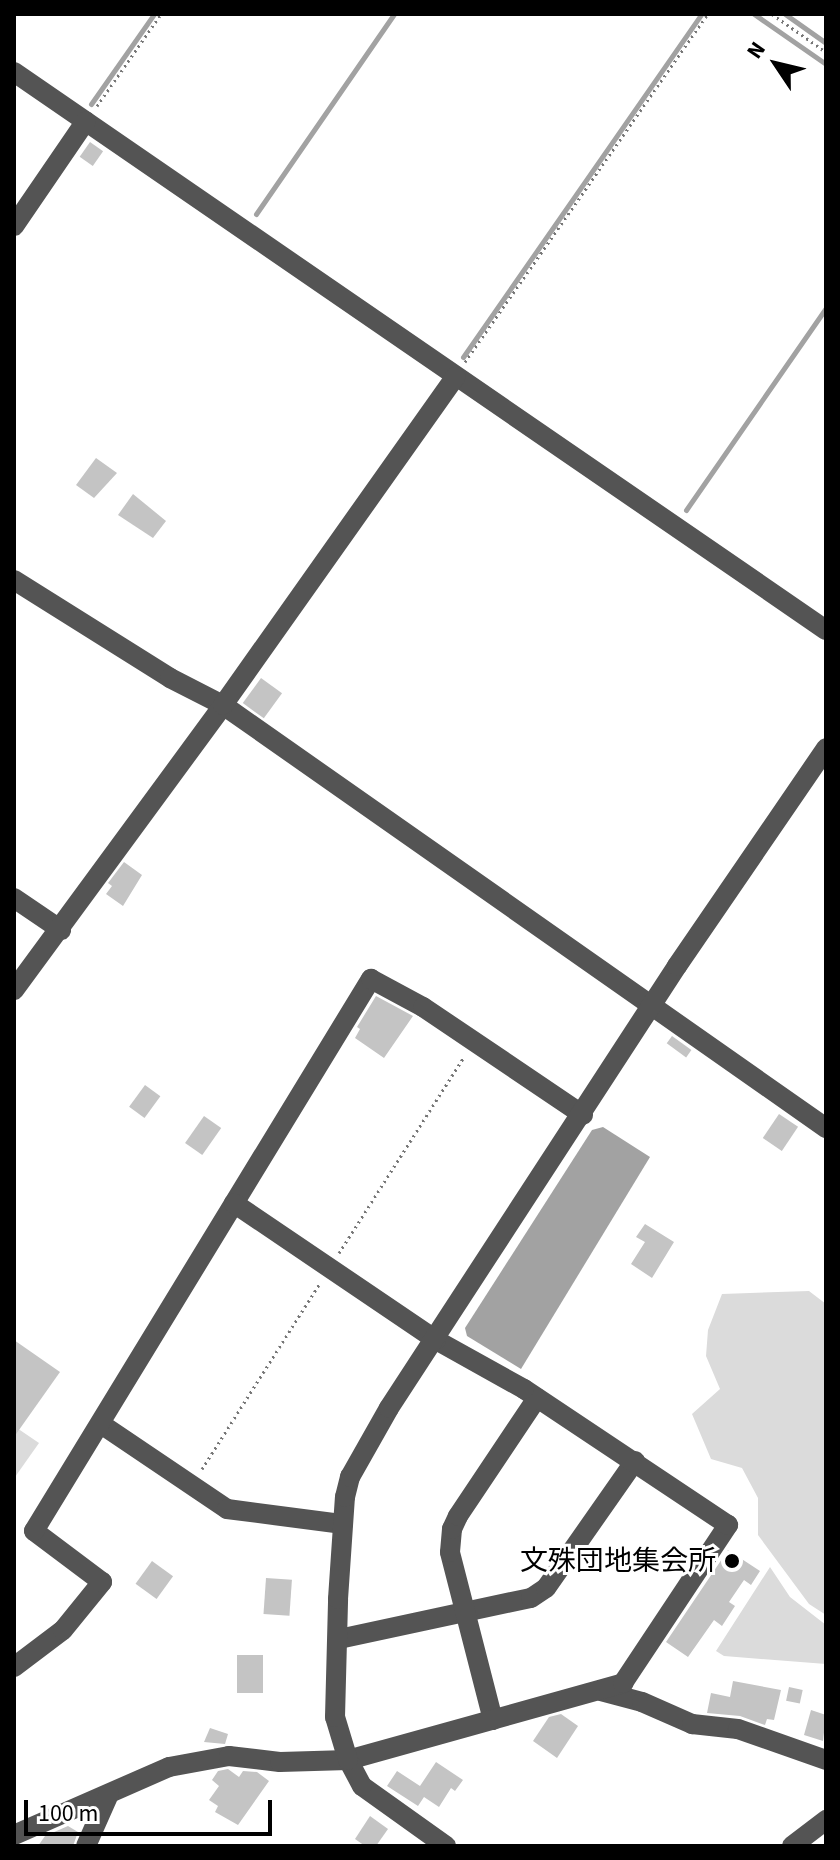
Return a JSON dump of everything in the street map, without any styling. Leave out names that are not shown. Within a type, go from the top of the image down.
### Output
[{"type":"street","points":[[14,72],[826,630]]},
{"type":"street","points":[[14,226],[86,121]]},
{"type":"street","points":[[14,990],[61,930],[223,705],[455,377]]},
{"type":"street","points":[[14,580],[170,678],[223,705],[826,1128]]},
{"type":"street","points":[[438,1844],[362,1786],[348,1760],[335,1717],[345,1497],[355,1465],[651,1006],[826,748]]},
{"type":"street","points":[[14,898],[61,930]]},
{"type":"street","points":[[14,1667],[63,1630],[102,1582],[34,1531],[371,979],[423,1007],[583,1115]]},
{"type":"street","points":[[14,1835],[169,1767],[204,1758],[229,1756],[280,1762],[348,1760],[623,1683],[728,1525],[537,1398],[436,1340],[234,1203]]},
{"type":"street","points":[[493,1720],[450,1552],[452,1529],[537,1398]]},
{"type":"street","points":[[101,1424],[227,1509],[343,1524]]},
{"type":"street","points":[[339,1639],[531,1598],[546,1588],[635,1461]]},
{"type":"street","points":[[597,1690],[642,1702],[692,1724],[738,1729],[826,1760]]},
{"type":"street","points":[[86,1846],[109,1794]]},
{"type":"street","points":[[792,1846],[826,1820]]},
{"type":"path","points":[[86,121],[161,14]]},
{"type":"path","points":[[455,377],[708,14]]},
{"type":"path","points":[[772,14],[826,52]]},
{"type":"shaded area","points":[[603,1127],[650,1157],[521,1369],[467,1336],[465,1328],[592,1130]]},
{"type":"shaded area","points":[[809,1291],[826,1304],[826,1615],[809,1604],[758,1535],[758,1498],[742,1468],[711,1459],[692,1414],[720,1389],[706,1356],[708,1330],[722,1294]]},
{"type":"shaded area","points":[[14,1426],[39,1443],[15,1477],[14,1476]]},
{"type":"shaded area","points":[[770,1567],[790,1597],[826,1625],[826,1664],[724,1656],[716,1651]]},
{"type":"building","points":[[90,142],[103,151],[93,166],[80,157]]},
{"type":"building","points":[[96,458],[117,473],[94,498],[76,485]]},
{"type":"building","points":[[133,494],[166,521],[153,538],[118,515]]},
{"type":"building","points":[[261,678],[282,693],[264,718],[243,703]]},
{"type":"building","points":[[124,862],[142,875],[123,906],[106,894],[112,886],[108,883]]},
{"type":"building","points":[[376,996],[413,1016],[384,1058],[355,1038],[360,1029],[357,1027]]},
{"type":"building","points":[[672,1036],[691,1050],[686,1057],[667,1043]]},
{"type":"building","points":[[145,1085],[160,1096],[145,1118],[129,1107]]},
{"type":"building","points":[[779,1114],[798,1127],[782,1151],[763,1138]]},
{"type":"building","points":[[204,1116],[221,1128],[202,1155],[185,1143]]},
{"type":"building","points":[[645,1224],[674,1242],[652,1278],[631,1264],[645,1242],[636,1237]]},
{"type":"building","points":[[14,1340],[60,1372],[14,1437]]},
{"type":"building","points":[[728,1550],[760,1571],[751,1585],[744,1580],[729,1602],[735,1606],[722,1626],[714,1620],[688,1657],[666,1642]]},
{"type":"building","points":[[152,1561],[173,1576],[157,1599],[136,1584]]},
{"type":"building","points":[[266,1578],[292,1580],[289,1616],[263,1614]]},
{"type":"building","points":[[237,1655],[263,1655],[263,1693],[237,1693]]},
{"type":"building","points":[[733,1681],[781,1690],[774,1720],[767,1719],[765,1725],[740,1716],[707,1713],[711,1693],[730,1697]]},
{"type":"building","points":[[789,1687],[803,1690],[800,1704],[786,1701]]},
{"type":"building","points":[[811,1710],[826,1715],[823,1741],[804,1735]]},
{"type":"building","points":[[561,1714],[578,1726],[557,1758],[533,1741],[549,1717]]},
{"type":"building","points":[[210,1728],[228,1734],[225,1744],[204,1742]]},
{"type":"building","points":[[436,1762],[463,1780],[455,1791],[451,1788],[439,1807],[424,1797],[418,1806],[387,1786],[397,1771],[420,1786]]},
{"type":"building","points":[[228,1769],[239,1777],[243,1771],[257,1772],[269,1781],[238,1825],[215,1812],[218,1806],[209,1800],[219,1786],[212,1780],[218,1771]]},
{"type":"building","points":[[370,1816],[388,1829],[376,1846],[365,1846],[355,1839]]},
{"type":"building","points":[[68,1826],[78,1832],[73,1846],[38,1846],[45,1836]]},
{"type":"waterway","points":[[91,104],[154,14]]},
{"type":"waterway","points":[[256,214],[394,14]]},
{"type":"waterway","points":[[463,357],[701,14]]},
{"type":"waterway","points":[[754,14],[826,64]]},
{"type":"waterway","points":[[785,14],[826,43]]},
{"type":"waterway","points":[[686,510],[826,308]]},
{"type":"place","name":"文殊団地集会所","points":[[732,1561]]}]
